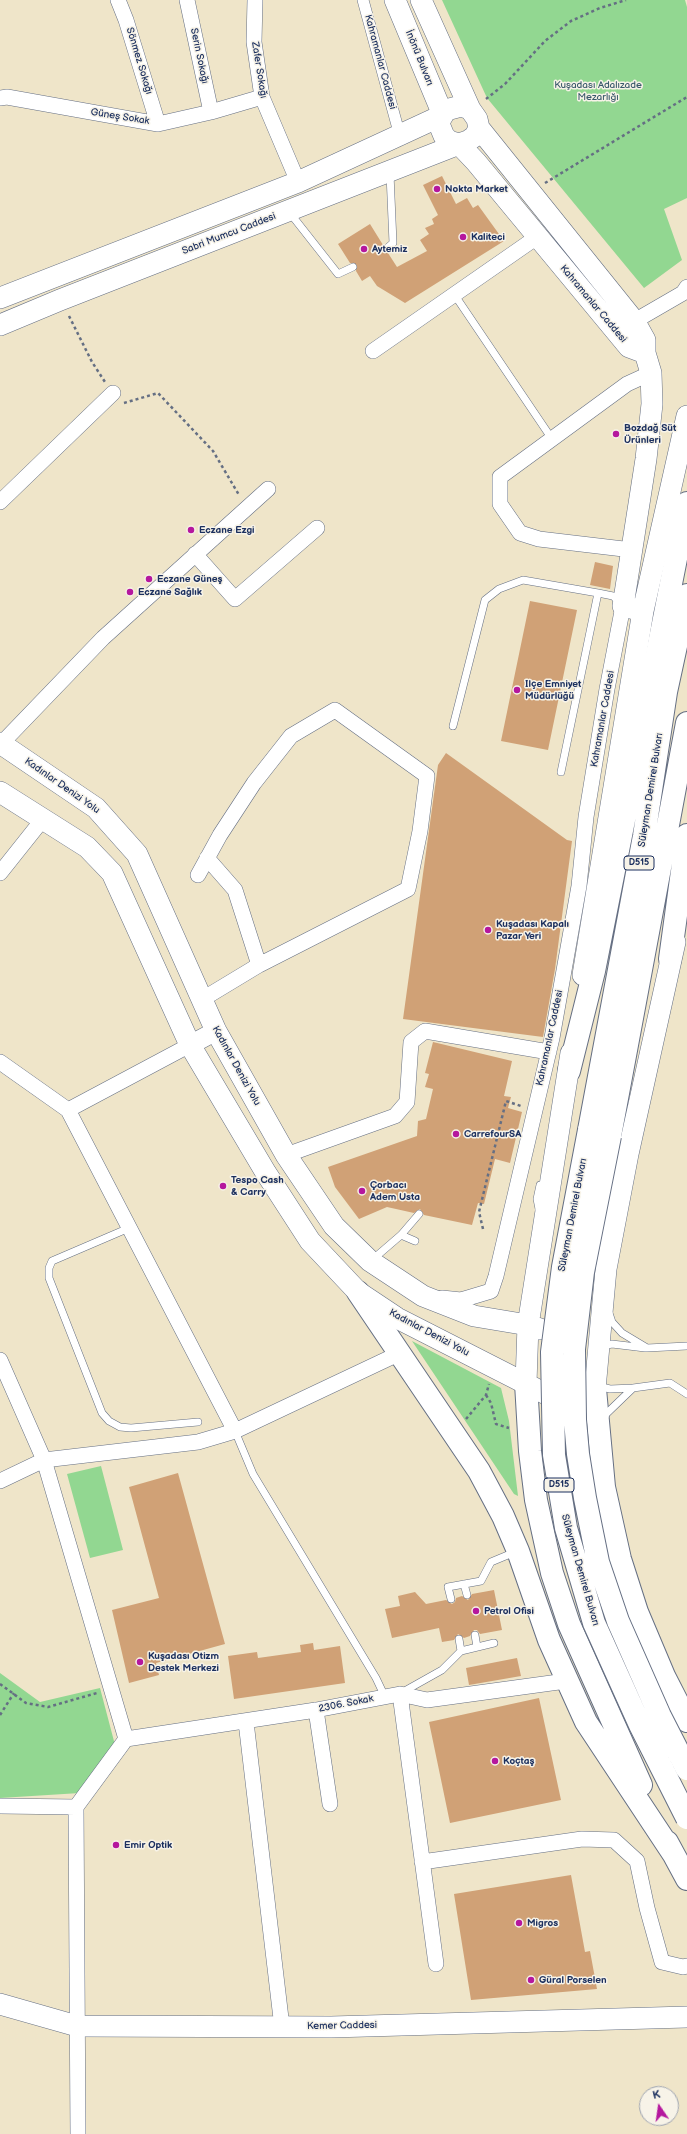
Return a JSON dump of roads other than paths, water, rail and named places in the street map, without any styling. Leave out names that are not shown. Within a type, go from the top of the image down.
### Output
[{"type":"highway","points":[[569,1071],[594,971],[687,503]]},
{"type":"highway","name":"Süleyman Demirel Bulvarı","points":[[687,595],[666,692],[644,836],[563,1267],[552,1352],[554,1454],[566,1528],[594,1623],[640,1725],[687,1818]]},
{"type":"highway","name":"Süleyman Demirel Bulvarı","points":[[687,723],[610,1136],[583,1272],[574,1349],[574,1420],[584,1498],[598,1562],[618,1621],[660,1716],[687,1769]]},
{"type":"highway","points":[[670,959],[687,835]]},
{"type":"highway","points":[[358,1292],[398,1354],[479,1471],[518,1551],[566,1681],[586,1722],[674,1855]]},
{"type":"highway","points":[[526,1383],[530,1451],[536,1500],[552,1573],[569,1624],[612,1722],[674,1855],[687,1879]]},
{"type":"highway","points":[[595,1387],[604,1487],[620,1558],[637,1612],[664,1676],[687,1721]]},
{"type":"highway","points":[[536,1500],[542,1487],[551,1476],[564,1471],[574,1470],[588,1473],[604,1487]]},
{"type":"main road","name":"İnönü Bulvarı","points":[[395,0],[443,115]]},
{"type":"main road","points":[[421,0],[475,106],[479,128],[474,136],[468,141],[458,144],[449,141],[444,136],[439,124],[446,110],[456,106],[475,106]]},
{"type":"main road","points":[[0,298],[298,182],[443,115]]},
{"type":"main road","name":"Kahramanlar Caddesi","points":[[479,128],[634,322],[645,340],[645,353],[651,373],[652,404],[623,606]]},
{"type":"main road","name":"Kahramanlar Caddesi","points":[[458,144],[476,162],[629,347],[645,353]]},
{"type":"main road","name":"Sabri Mumcu Caddesi","points":[[0,325],[458,144]]},
{"type":"main road","points":[[526,1383],[528,1325],[543,1226],[552,1147],[569,1071],[596,889],[643,611],[687,416]]},
{"type":"main road","points":[[623,606],[643,611]]},
{"type":"main road","name":"Kadınlar Denizi Yolu","points":[[0,749],[96,808],[137,854],[216,1031],[286,1155],[334,1226],[370,1261],[423,1296],[474,1316],[528,1325],[562,1338],[599,1345]]},
{"type":"main road","points":[[0,777],[91,841],[112,873]]},
{"type":"main road","name":"Kadınlar Denizi Yolu","points":[[0,792],[87,847],[112,873],[190,1045],[266,1173],[310,1241],[358,1292],[397,1318],[546,1394],[559,1396],[582,1395],[595,1387]]},
{"type":"main road","points":[[595,1387],[606,1269],[625,1168],[670,959],[687,901]]},
{"type":"main road","points":[[462,1311],[502,1311],[521,1304],[536,1275]]},
{"type":"main road","name":"Kemer Caddesi","points":[[0,2004],[77,2026],[282,2027],[498,2023],[687,2017]]},
{"type":"street","name":"Sönmez Sokağı","points":[[118,0],[126,20],[158,124]]},
{"type":"street","name":"Serin Sokağı","points":[[187,0],[211,112]]},
{"type":"street","name":"Zafer Sokağı","points":[[255,0],[254,42],[262,97],[298,182]]},
{"type":"street","name":"Kahramanlar Caddesi","points":[[363,0],[397,125]]},
{"type":"street","name":"Güneş Sokak","points":[[0,98],[7,97],[158,124],[211,112],[262,97]]},
{"type":"street","points":[[373,351],[537,237]]},
{"type":"street","points":[[616,332],[683,294],[687,287]]},
{"type":"street","points":[[632,550],[539,539],[520,532],[500,504],[500,477],[627,384],[651,373]]},
{"type":"street","points":[[0,502],[113,393]]},
{"type":"street","points":[[0,749],[103,638],[268,489]]},
{"type":"street","points":[[195,554],[236,599],[316,528]]},
{"type":"street","name":"Kahramanlar Caddesi","points":[[423,1296],[461,1300],[491,1291],[496,1276],[549,1052],[579,886],[586,816],[607,689],[623,606]]},
{"type":"street","points":[[198,875],[254,783],[291,736],[335,710],[427,776],[420,831],[408,889],[259,965],[201,1000]]},
{"type":"street","points":[[0,873],[43,819]]},
{"type":"street","points":[[207,858],[235,890],[259,965]]},
{"type":"street","points":[[68,1110],[216,1031]]},
{"type":"street","points":[[286,1155],[395,1116],[407,1102],[411,1042],[425,1031],[549,1052]]},
{"type":"street","points":[[0,1062],[68,1110],[235,1431]]},
{"type":"street","points":[[0,1481],[44,1460],[198,1442],[235,1431],[398,1354]]},
{"type":"street","points":[[0,1360],[44,1460],[126,1739],[76,1807],[78,2134]]},
{"type":"street","name":"2306. Sokak","points":[[126,1739],[246,1722],[392,1696],[427,1700],[566,1681]]},
{"type":"street","points":[[392,1696],[422,1862],[436,1964]]},
{"type":"street","points":[[316,1710],[330,1804]]},
{"type":"street","points":[[246,1722],[282,2027]]},
{"type":"street","points":[[0,1806],[76,1807]]},
{"type":"street","points":[[422,1862],[582,1839],[614,1840],[637,1861],[647,1908],[662,1962],[683,1967],[687,1966]]},
{"type":"lane","points":[[386,248],[393,243],[390,171]]},
{"type":"lane","points":[[289,211],[338,274],[353,267]]},
{"type":"lane","points":[[454,294],[552,439]]},
{"type":"lane","points":[[453,726],[485,600],[498,589],[523,580],[613,596],[623,606]]},
{"type":"lane","points":[[561,772],[598,593]]},
{"type":"lane","points":[[541,1178],[537,1199],[543,1226]]},
{"type":"lane","points":[[370,1261],[401,1235],[419,1214]]},
{"type":"lane","points":[[129,1228],[52,1261],[48,1268],[50,1278],[102,1413],[109,1422],[131,1428],[198,1422]]},
{"type":"lane","points":[[401,1235],[415,1241]]},
{"type":"lane","points":[[606,1269],[603,1300],[612,1322],[622,1333],[647,1348]]},
{"type":"lane","points":[[599,1345],[612,1344],[647,1348],[687,1346]]},
{"type":"lane","points":[[595,1387],[633,1388],[670,1383],[687,1394]]},
{"type":"lane","points":[[598,1430],[606,1414],[633,1388]]},
{"type":"lane","points":[[235,1431],[253,1474],[376,1678],[392,1696],[442,1670],[461,1651],[494,1644]]},
{"type":"lane","points":[[451,1599],[448,1587],[481,1581],[491,1562],[518,1551]]},
{"type":"lane","points":[[464,1584],[466,1595]]},
{"type":"lane","points":[[475,1635],[477,1647]]},
{"type":"lane","points":[[458,1639],[461,1651]]},
{"type":"place","name":"Nokta Market","points":[[437,189]]},
{"type":"place","name":"Kaliteci","points":[[463,237]]},
{"type":"place","name":"Aytemiz","points":[[364,249]]},
{"type":"place","name":"Bozdağ Süt Ürünleri","points":[[616,434]]},
{"type":"place","name":"Eczane Ezgi","points":[[191,530]]},
{"type":"place","name":"Eczane Güneş","points":[[149,579]]},
{"type":"place","name":"Eczane Sağlık","points":[[130,592]]},
{"type":"place","name":"Ilçe Emniyet Müdürlüğü","points":[[517,690]]},
{"type":"place","name":"Kuşadası Kapalı Pazar Yeri","points":[[488,930]]},
{"type":"place","name":"CarrefourSA","points":[[456,1134]]},
{"type":"place","name":"Tespo Cash & Carry","points":[[223,1186]]},
{"type":"place","name":"Çorbacı Adem Usta","points":[[362,1191]]},
{"type":"place","name":"Petrol Ofisi","points":[[476,1611]]},
{"type":"place","name":"Kuşadası Otizm Destek Merkezi","points":[[140,1662]]},
{"type":"place","name":"Koçtaş","points":[[495,1761]]},
{"type":"place","name":"Emir Optik","points":[[116,1845]]},
{"type":"place","name":"Migros","points":[[519,1923]]},
{"type":"place","name":"Güral Porselen","points":[[531,1980]]},
{"type":"park label","name":"Kuşadası Adalızade Mezarlığı","points":[[598,90]]}]
